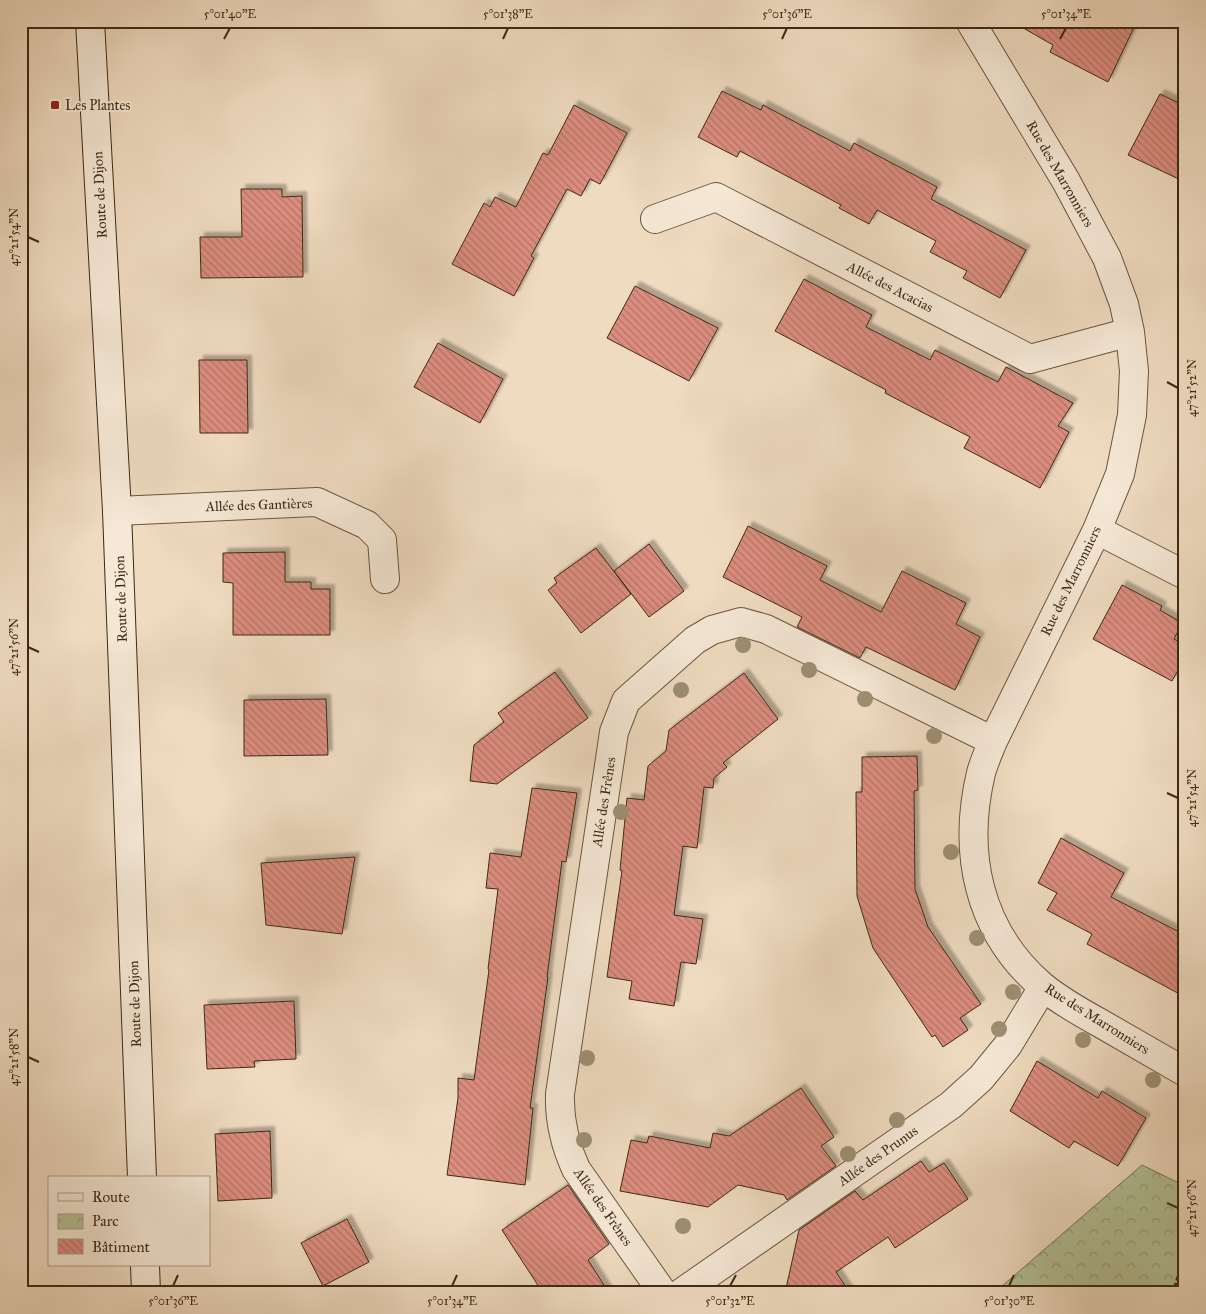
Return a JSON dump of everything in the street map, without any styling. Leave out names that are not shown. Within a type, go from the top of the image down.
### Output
[{"type":"street","name":"Route de Dijon","points":[[90,21],[117,511],[142,1176]]},
{"type":"street","name":"Rue des Marronniers","points":[[970,21],[1066,180],[1107,258],[1124,304],[1130,332],[1134,371],[1132,415],[1120,474],[1097,530],[993,741],[982,771],[976,802],[973,839],[976,870],[982,896],[1003,942],[1017,961],[1043,987],[1080,1011],[1185,1072]]},
{"type":"street","name":"Allée des Acacias","points":[[655,219],[716,198],[1030,359],[1130,332]]},
{"type":"street","name":"Allée des Gantières","points":[[117,511],[317,502],[367,525],[382,540],[385,579]]},
{"type":"street","points":[[1097,530],[1185,575]]},
{"type":"street","name":"Allée des Frênes","points":[[663,1293],[576,1169],[567,1149],[559,1112],[560,1094],[614,732],[626,701],[695,640],[712,630],[741,622],[766,629],[993,741]]},
{"type":"street","name":"Allée des Prunus","points":[[681,1293],[951,1105],[981,1078],[1008,1045],[1043,987]]},
{"type":"street","points":[[145,1266],[146,1293]]},
{"type":"path","points":[[1173,1293],[1185,1253]]},
{"type":"green space","points":[[1142,1165],[1185,1186],[1185,1293],[994,1293]]},
{"type":"building","points":[[1011,21],[1137,21],[1108,82],[1050,52],[1053,45]]},
{"type":"building","points":[[722,91],[761,110],[763,105],[850,151],[854,143],[937,187],[931,199],[1026,250],[1000,298],[963,278],[967,271],[930,252],[936,241],[877,210],[869,224],[839,208],[841,205],[740,151],[737,157],[698,137]]},
{"type":"building","points":[[1160,94],[1185,106],[1185,182],[1128,155]]},
{"type":"building","points":[[574,105],[627,133],[600,184],[590,179],[581,196],[567,189],[531,256],[534,258],[514,296],[452,264],[484,203],[490,207],[495,197],[516,207],[543,153],[548,155]]},
{"type":"building","points":[[241,189],[282,189],[282,197],[302,196],[303,277],[201,278],[200,237],[242,237]]},
{"type":"building","points":[[804,279],[872,315],[866,327],[930,360],[935,350],[998,382],[1006,367],[1073,403],[1058,426],[1069,432],[1040,488],[964,448],[970,437],[885,393],[886,390],[775,331]]},
{"type":"building","points":[[635,286],[718,328],[689,381],[607,338]]},
{"type":"building","points":[[438,343],[503,379],[480,423],[414,387]]},
{"type":"building","points":[[199,360],[247,360],[248,433],[200,433]]},
{"type":"building","points":[[748,526],[827,566],[820,580],[881,612],[902,571],[966,603],[956,624],[980,637],[955,690],[866,647],[860,658],[797,627],[802,617],[723,577]]},
{"type":"building","points":[[649,544],[684,591],[649,617],[614,571]]},
{"type":"building","points":[[596,548],[631,594],[581,633],[548,590],[557,583],[554,578]]},
{"type":"building","points":[[285,552],[285,582],[311,582],[311,589],[330,589],[330,635],[233,635],[233,583],[223,582],[223,553]]},
{"type":"building","points":[[1122,585],[1162,606],[1160,610],[1182,623],[1174,639],[1185,645],[1185,658],[1172,681],[1093,639]]},
{"type":"building","points":[[555,672],[588,718],[497,784],[470,781],[474,745],[504,722],[498,713]]},
{"type":"building","points":[[744,673],[778,719],[723,763],[727,767],[714,778],[713,788],[704,787],[697,848],[683,846],[674,915],[703,919],[696,964],[681,962],[674,1006],[629,999],[632,981],[607,977],[622,871],[620,870],[627,798],[644,800],[648,766],[666,751],[669,730]]},
{"type":"building","points":[[326,699],[328,755],[244,756],[244,700]]},
{"type":"building","points":[[917,756],[918,790],[914,791],[915,889],[928,927],[981,1004],[960,1018],[968,1030],[943,1047],[935,1035],[932,1037],[873,948],[857,896],[856,792],[862,792],[862,757]]},
{"type":"building","points":[[532,788],[577,793],[566,862],[562,861],[530,1108],[533,1108],[525,1185],[447,1175],[458,1098],[458,1078],[474,1080],[489,970],[498,889],[486,888],[490,853],[521,857]]},
{"type":"building","points":[[1061,838],[1124,873],[1111,897],[1185,935],[1185,997],[1087,944],[1092,934],[1047,910],[1057,893],[1038,883]]},
{"type":"building","points":[[355,857],[342,934],[266,925],[261,863]]},
{"type":"building","points":[[294,1001],[296,1059],[254,1061],[255,1067],[207,1069],[204,1005]]},
{"type":"building","points":[[1037,1061],[1098,1098],[1102,1091],[1146,1118],[1118,1166],[1074,1141],[1069,1148],[1010,1111]]},
{"type":"building","points":[[801,1088],[834,1137],[821,1146],[836,1166],[787,1200],[784,1195],[738,1185],[708,1207],[620,1191],[631,1140],[647,1143],[649,1136],[710,1148],[713,1133],[729,1136]]},
{"type":"building","points":[[270,1131],[272,1198],[218,1201],[215,1134]]},
{"type":"building","points":[[921,1161],[929,1172],[944,1163],[968,1199],[895,1248],[888,1237],[836,1272],[850,1293],[785,1293],[799,1230],[855,1191],[863,1200]]},
{"type":"building","points":[[568,1185],[609,1244],[588,1260],[609,1293],[543,1293],[502,1230]]},
{"type":"building","points":[[347,1219],[369,1262],[323,1286],[301,1243]]},
{"type":"place","name":"Les Plantes","points":[[55,105]]}]
